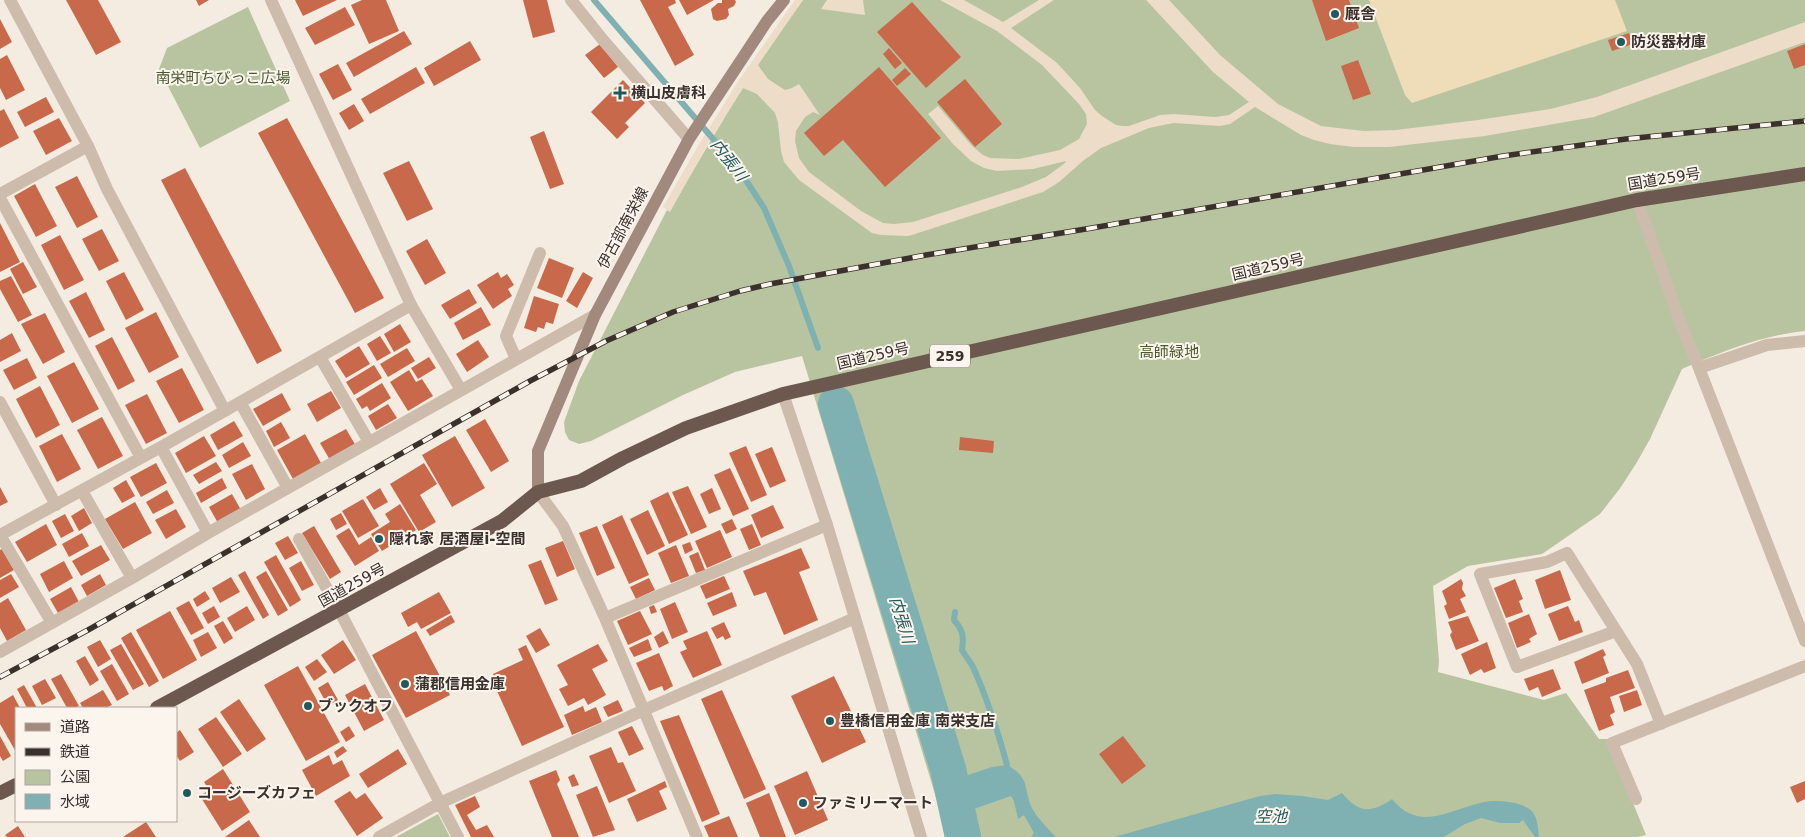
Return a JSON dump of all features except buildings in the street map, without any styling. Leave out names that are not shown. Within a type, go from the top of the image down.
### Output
[{"type":"highway","name":"国道259号","points":[[159,707],[502,521],[538,492],[581,481],[686,428],[783,394],[1637,200],[1805,174]]},
{"type":"highway","points":[[0,793],[15,786]]},
{"type":"main road","name":"伊古部南栄線","points":[[538,492],[538,450],[595,315],[690,137],[767,21],[784,0]]},
{"type":"street","points":[[10,0],[88,146],[107,190],[225,411]]},
{"type":"street","points":[[270,0],[411,305],[461,390]]},
{"type":"street","points":[[571,0],[603,40],[690,137]]},
{"type":"street","points":[[0,194],[88,146]]},
{"type":"street","points":[[0,198],[141,458]]},
{"type":"street","points":[[1637,200],[1683,330],[1805,641]]},
{"type":"street","points":[[516,359],[506,336],[540,253]]},
{"type":"street","points":[[52,623],[0,535],[161,447],[411,305]]},
{"type":"street","points":[[0,652],[132,578],[208,532],[595,315]]},
{"type":"street","points":[[1699,368],[1767,345],[1805,340]]},
{"type":"street","points":[[320,357],[369,442]]},
{"type":"street","points":[[783,394],[827,525],[921,837]]},
{"type":"street","points":[[0,402],[56,505]]},
{"type":"street","points":[[240,402],[288,488]]},
{"type":"street","points":[[161,447],[208,532]]},
{"type":"street","points":[[82,491],[132,578]]},
{"type":"street","points":[[538,492],[563,526],[605,618],[697,837]]},
{"type":"street","points":[[605,618],[827,525]]},
{"type":"street","points":[[299,539],[339,610],[458,837]]},
{"type":"street","points":[[1616,630],[1517,667],[1480,574],[1547,562],[1567,553],[1616,630],[1637,664],[1661,724]]},
{"type":"street","points":[[379,837],[440,803],[644,710],[855,618]]},
{"type":"street","points":[[1636,799],[1612,743],[1805,666]]},
{"type":"green space","name":"高師緑地","points":[[803,0],[1805,0],[1805,331],[1758,340],[1682,369],[1650,439],[1637,462],[1600,514],[1542,554],[1468,566],[1433,586],[1439,661],[1438,672],[1544,700],[1566,693],[1599,739],[1607,739],[1646,835],[1637,837],[948,837],[802,356],[735,372],[683,395],[591,441],[579,444],[569,440],[565,432],[564,422],[579,381],[667,210],[670,211],[750,77]]},
{"type":"green space","name":"南栄町ちびっこ広場","points":[[248,7],[290,101],[200,148],[159,69],[167,48]]},
{"type":"green space","points":[[438,814],[450,837],[396,837]]},
{"type":"sand","points":[[1369,0],[1615,0],[1627,31],[1412,103],[1405,95]]},
{"type":"shaded area","points":[[795,0],[803,0],[758,65],[768,79],[785,90],[799,84],[820,115],[813,112],[805,117],[796,131],[795,141],[799,158],[809,172],[861,211],[883,223],[894,224],[913,222],[1022,187],[1046,177],[1066,161],[1033,169],[997,171],[984,168],[971,161],[953,144],[928,114],[938,106],[972,146],[990,158],[1019,159],[1060,150],[1079,139],[1087,124],[1086,114],[1079,104],[1042,65],[997,31],[940,0],[964,0],[1003,22],[1039,0],[1054,0],[1011,28],[1057,63],[1080,88],[1095,110],[1116,125],[1123,126],[1129,126],[1160,115],[1174,114],[1215,117],[1229,115],[1249,102],[1213,72],[1146,0],[1169,0],[1220,55],[1278,104],[1321,126],[1364,131],[1396,130],[1550,109],[1597,97],[1805,22],[1805,42],[1594,117],[1485,136],[1389,147],[1354,147],[1330,144],[1301,135],[1255,107],[1230,124],[1220,126],[1174,123],[1149,128],[1101,148],[1059,182],[1043,192],[909,236],[872,233],[799,180],[784,162],[775,113],[757,94],[743,88],[708,143],[670,212],[663,207],[698,146],[737,83]]},
{"type":"shaded area","points":[[827,0],[863,0],[865,15],[821,9]]},
{"type":"water","points":[[1007,765],[1020,775],[1025,784],[1033,810],[1056,837],[1031,837],[1034,833],[1024,815],[1018,819],[1011,796],[968,811],[962,777],[992,767]]},
{"type":"water","name":"空池","points":[[1342,793],[1359,808],[1371,809],[1392,799],[1402,809],[1412,815],[1423,817],[1445,814],[1484,802],[1515,803],[1526,807],[1534,814],[1539,837],[1535,837],[1523,820],[1519,823],[1500,823],[1481,818],[1465,824],[1444,837],[1114,837],[1260,796],[1276,794],[1328,800]]},
{"type":"waterway","name":"内張川","points":[[594,0],[738,168],[764,208],[789,266],[818,348]]},
{"type":"waterway","name":"内張川","points":[[836,404],[948,769],[963,837]]},
{"type":"waterway","points":[[955,612],[954,620],[962,634],[962,650],[973,667],[983,691],[1007,765]]},
{"type":"railway","points":[[0,677],[88,630],[530,381],[606,341],[673,312],[740,291],[926,255],[1503,156],[1626,139],[1805,121]]},
{"type":"place","name":"厩舎","points":[[1335,14]]},
{"type":"place","name":"防災器材庫","points":[[1621,42]]},
{"type":"place","name":"横山皮膚科","points":[[620,93]]},
{"type":"place","name":"隠れ家 居酒屋i-空間","points":[[379,539]]},
{"type":"place","name":"蒲郡信用金庫","points":[[405,684]]},
{"type":"place","name":"ブックオフ","points":[[308,706]]},
{"type":"place","name":"豊橋信用金庫 南栄支店","points":[[830,721]]},
{"type":"place","name":"コージーズカフェ","points":[[187,793]]},
{"type":"place","name":"ファミリーマート","points":[[803,803]]}]
